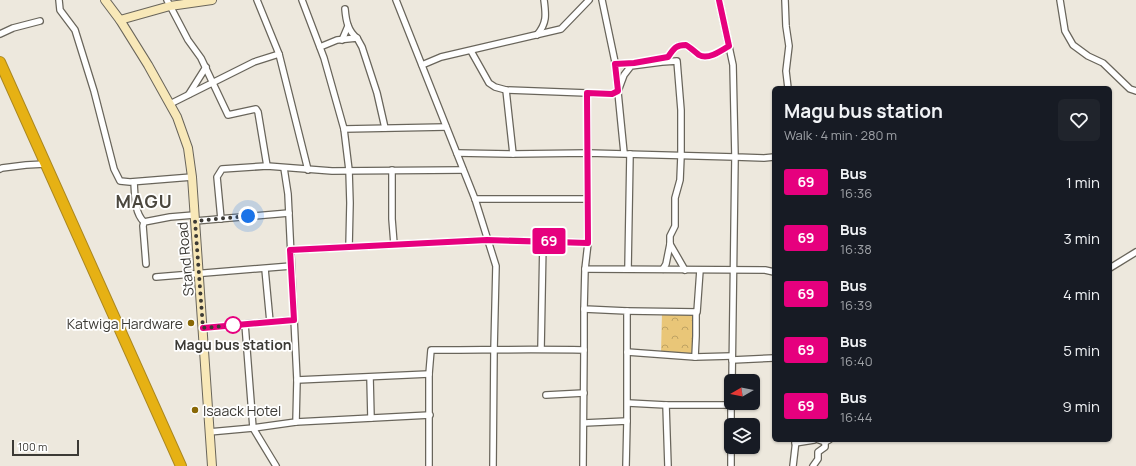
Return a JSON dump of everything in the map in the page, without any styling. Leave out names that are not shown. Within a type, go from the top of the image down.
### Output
[{"type":"highway","points":[[0,62],[181,466]]},
{"type":"main road","name":"Stand Road","points":[[105,0],[120,20],[170,104],[188,148],[192,177],[212,466]]},
{"type":"main road","points":[[120,20],[168,3],[211,0]]},
{"type":"street","points":[[59,0],[60,10],[75,30],[94,91],[114,169],[120,181],[134,182],[192,177]]},
{"type":"street","points":[[257,0],[279,54],[308,170]]},
{"type":"street","points":[[302,0],[324,58],[344,129],[349,170],[349,247]]},
{"type":"street","points":[[396,0],[475,199],[496,266],[493,466]]},
{"type":"street","points":[[537,35],[543,29],[546,16],[544,0]]},
{"type":"street","points":[[422,65],[441,57],[561,30],[588,0]]},
{"type":"street","points":[[602,0],[615,64],[627,154],[628,268]]},
{"type":"street","points":[[719,0],[733,65],[735,157],[732,374]]},
{"type":"street","points":[[785,0],[786,26],[789,46],[786,72],[788,86]]},
{"type":"street","points":[[1060,0],[1065,31],[1073,45],[1088,56],[1104,63],[1130,89],[1136,91]]},
{"type":"street","points":[[168,3],[188,40],[201,58],[228,115],[256,109],[258,112],[268,166]]},
{"type":"street","points":[[345,9],[348,26],[362,47],[377,93],[385,128]]},
{"type":"street","points":[[0,34],[13,28],[40,21]]},
{"type":"street","points":[[342,40],[348,26]]},
{"type":"street","points":[[320,47],[337,40],[357,38]]},
{"type":"street","points":[[615,64],[634,63],[668,57],[678,45],[686,45],[700,56],[707,56],[716,53],[729,46]]},
{"type":"street","points":[[471,51],[489,83],[495,87],[506,90],[612,94],[618,91],[624,75],[632,66],[677,61],[681,110],[680,180],[675,198],[675,226],[670,236],[666,264],[663,269]]},
{"type":"street","points":[[170,104],[254,62],[279,54]]},
{"type":"street","points":[[188,95],[206,68]]},
{"type":"street","points":[[506,90],[513,154]]},
{"type":"street","points":[[583,466],[584,310],[585,269],[588,243],[587,93]]},
{"type":"street","points":[[344,129],[446,127]]},
{"type":"street","points":[[457,153],[588,153],[772,157]]},
{"type":"street","points":[[0,169],[45,164]]},
{"type":"street","points":[[221,218],[217,177],[222,169],[268,166],[332,171],[463,170]]},
{"type":"street","points":[[284,168],[288,194],[297,380],[296,422]]},
{"type":"street","points":[[392,170],[392,219],[394,244]]},
{"type":"street","points":[[134,182],[136,206],[140,217],[144,222],[146,264]]},
{"type":"street","points":[[475,199],[588,199]]},
{"type":"street","points":[[144,222],[170,217],[221,218],[289,213]]},
{"type":"street","points":[[290,250],[487,240],[588,243]]},
{"type":"street","points":[[541,349],[543,241]]},
{"type":"street","points":[[670,244],[685,270]]},
{"type":"street","points":[[1112,267],[1136,252]]},
{"type":"street","points":[[156,277],[291,266]]},
{"type":"street","points":[[585,269],[628,268],[765,270],[772,272]]},
{"type":"street","points":[[265,269],[270,322]]},
{"type":"street","points":[[695,357],[696,312],[700,270]]},
{"type":"street","points":[[584,310],[696,312]]},
{"type":"street","points":[[626,466],[628,403],[627,311]]},
{"type":"street","points":[[203,328],[294,320]]},
{"type":"street","points":[[245,324],[253,428],[276,466]]},
{"type":"street","points":[[429,466],[429,374],[431,350],[584,350]]},
{"type":"street","points":[[627,352],[695,357],[772,358]]},
{"type":"street","points":[[297,380],[429,374]]},
{"type":"street","points":[[370,377],[372,418]]},
{"type":"street","points":[[546,395],[584,393]]},
{"type":"street","points":[[628,403],[666,405],[724,404]]},
{"type":"street","points":[[666,405],[668,466]]},
{"type":"street","points":[[209,432],[296,422],[430,415]]},
{"type":"street","points":[[584,423],[627,422]]},
{"type":"street","points":[[793,466],[796,442]]},
{"type":"street","points":[[813,466],[818,459],[818,452],[824,447],[824,442]]},
{"type":"street","points":[[731,454],[731,466]]},
{"type":"green space","points":[[696,312],[694,355],[661,353],[662,313]]},
{"type":"bus line","name":"69","points":[[203,328],[294,320],[290,250],[487,240],[588,243],[587,93],[612,94],[618,91],[615,64],[634,63],[668,57],[678,45],[686,45],[700,56],[707,56],[716,53],[729,46],[719,0]]},
{"type":"place","name":"Katwiga Hardware","points":[[191,323]]},
{"type":"place","name":"Magu bus station","points":[[233,325]]},
{"type":"place","name":"Isaack Hotel","points":[[195,410]]},
{"type":"district","name":"MAGU","points":[[144,201]]},
{"type":"route","points":[[233,325],[203,328],[195,221],[248,216]]}]
